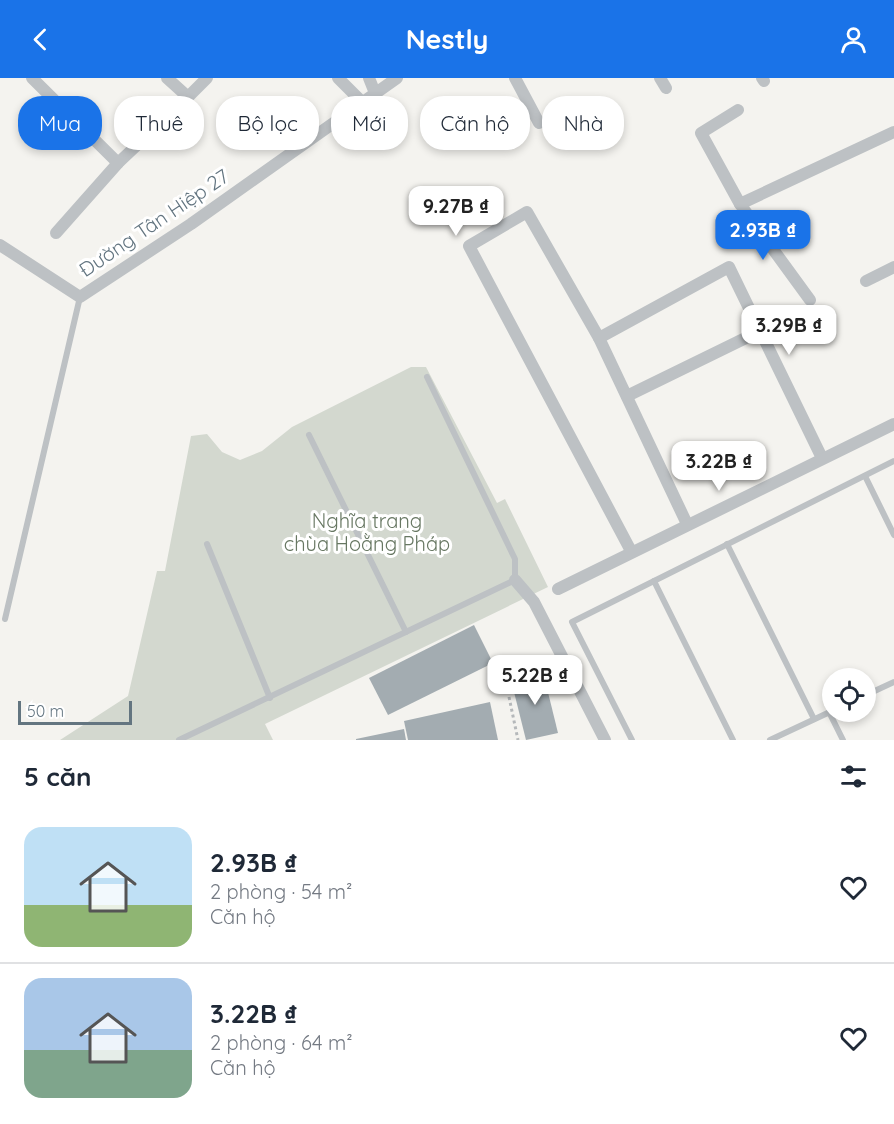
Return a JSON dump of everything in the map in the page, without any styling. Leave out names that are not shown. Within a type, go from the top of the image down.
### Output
[{"type":"street","points":[[32,78],[118,163]]},
{"type":"street","points":[[167,78],[187,96]]},
{"type":"street","points":[[189,96],[207,78]]},
{"type":"street","points":[[338,78],[356,96]]},
{"type":"street","points":[[369,78],[375,93]]},
{"type":"street","name":"Đường Tân Hiệp 27","points":[[371,96],[397,78]]},
{"type":"street","points":[[515,78],[539,123]]},
{"type":"street","points":[[738,110],[701,133],[740,204],[810,300]]},
{"type":"street","name":"Đường Tân Hiệp 27","points":[[80,297],[191,224],[331,124]]},
{"type":"street","points":[[740,204],[894,132]]},
{"type":"street","points":[[56,233],[132,150]]},
{"type":"street","points":[[631,551],[469,246],[528,212],[599,338],[687,524]]},
{"type":"street","points":[[1,247],[80,297]]},
{"type":"street","points":[[599,338],[729,267],[822,458]]},
{"type":"street","points":[[866,281],[894,267]]},
{"type":"street","points":[[627,396],[760,331]]},
{"type":"street","points":[[558,589],[631,551],[894,424]]},
{"type":"street","points":[[515,580],[534,602],[605,740]]},
{"type":"lane","points":[[5,619],[80,297]]},
{"type":"lane","points":[[179,740],[515,580],[515,559],[427,377]]},
{"type":"lane","points":[[309,435],[406,632]]},
{"type":"lane","points":[[632,740],[572,622],[894,461]]},
{"type":"lane","points":[[864,476],[894,535]]},
{"type":"lane","points":[[207,544],[270,698]]},
{"type":"lane","points":[[727,544],[814,719]]},
{"type":"lane","points":[[654,581],[732,740]]},
{"type":"lane","points":[[876,690],[894,682]]},
{"type":"lane","points":[[770,740],[822,716]]},
{"type":"lane","points":[[835,722],[843,740]]},
{"type":"path","points":[[508,697],[518,740]]},
{"type":"green space","name":"Nghĩa trang chùa Hoằng Pháp","points":[[411,367],[426,367],[497,503],[505,499],[548,587],[265,724],[273,740],[60,740],[128,696],[157,571],[165,571],[191,436],[207,434],[222,452],[240,460],[262,451],[292,427]]},
{"type":"building","points":[[474,625],[493,663],[388,715],[369,678]]},
{"type":"building","points":[[543,672],[558,733],[526,740],[511,680]]},
{"type":"building","points":[[490,702],[498,740],[408,740],[404,721]]},
{"type":"building","points":[[404,729],[406,740],[356,740],[356,739]]}]
